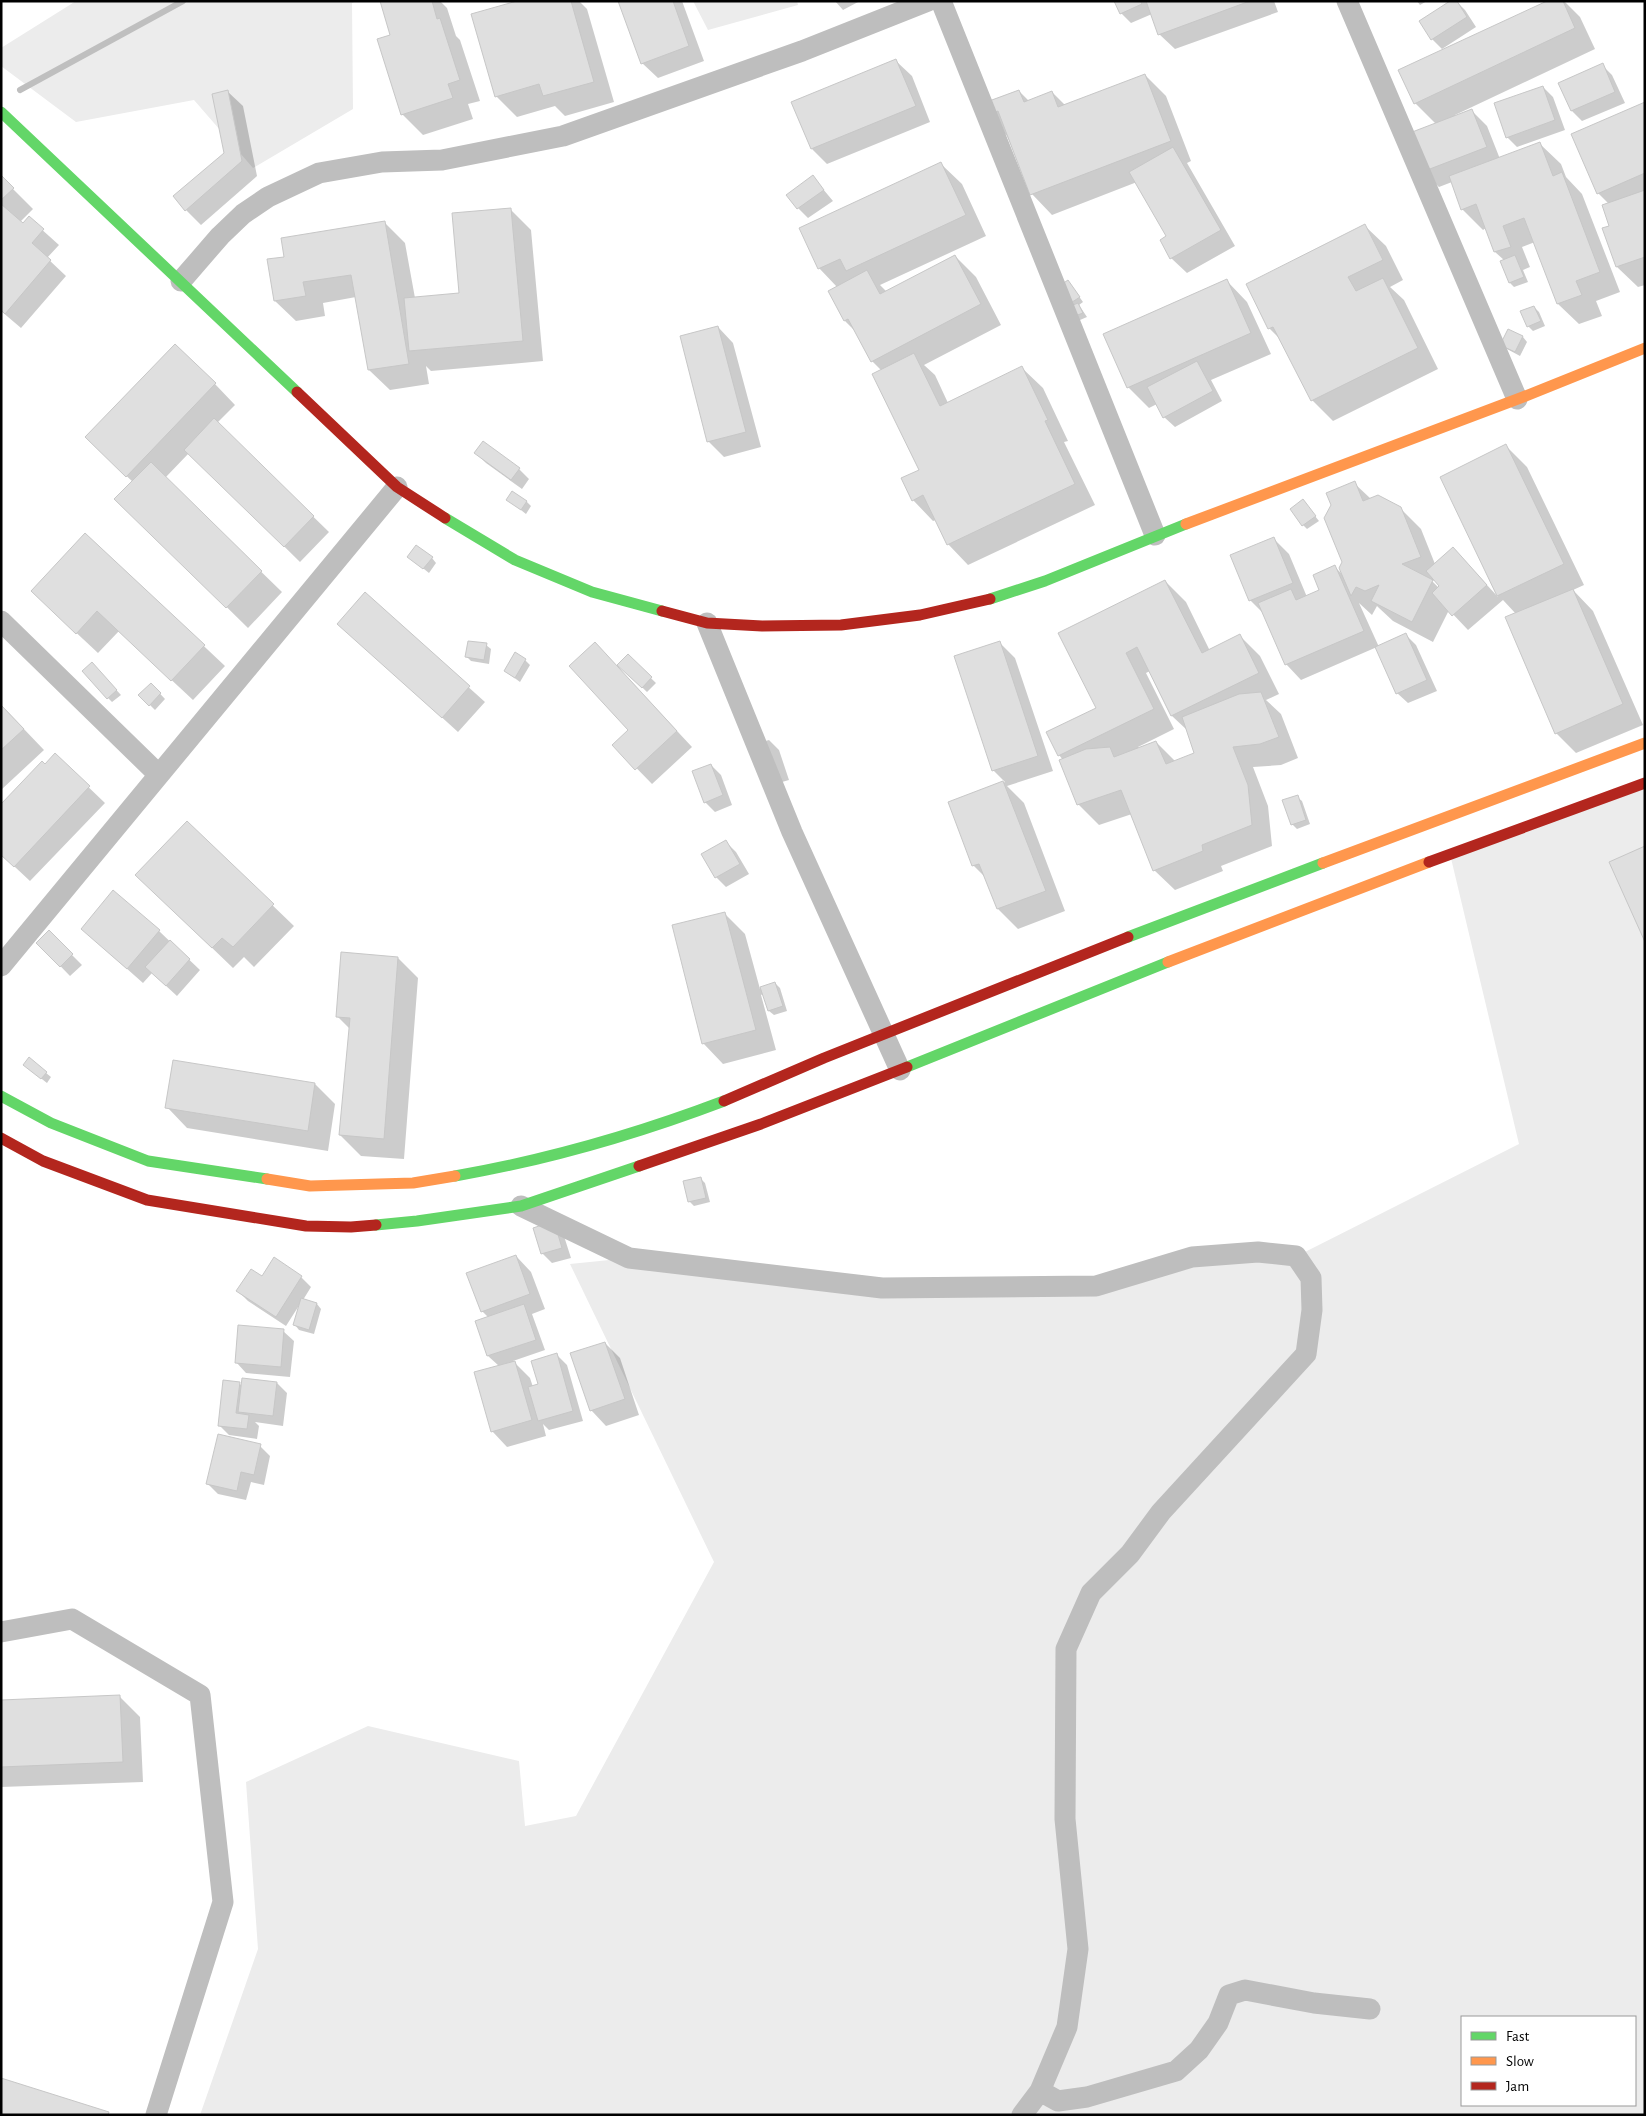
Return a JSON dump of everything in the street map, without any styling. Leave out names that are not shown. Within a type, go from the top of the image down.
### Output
[{"type":"street","points":[[181,281],[220,236],[243,214],[268,197],[319,173],[382,162],[442,160],[563,136],[793,54],[928,1]]},
{"type":"street","points":[[941,1],[1155,535]]},
{"type":"street","points":[[1347,1],[1517,399]]},
{"type":"street","points":[[1,112],[397,487],[436,513],[515,560],[592,592],[707,623],[762,626],[841,625],[920,614],[984,601],[1044,581],[1155,535],[1517,399],[1645,348]]},
{"type":"street","points":[[1,966],[397,487]]},
{"type":"street","points":[[1,621],[158,774]]},
{"type":"street","points":[[707,623],[792,832],[900,1070]]},
{"type":"street","points":[[1,1096],[51,1123],[148,1161],[310,1186],[413,1183],[513,1166],[668,1122],[745,1093],[824,1058],[1192,912],[1645,743]]},
{"type":"street","points":[[1,1138],[43,1161],[147,1200],[306,1226],[351,1227],[417,1221],[521,1206],[761,1124],[1084,995],[1450,854],[1645,784]]},
{"type":"street","points":[[521,1206],[629,1258],[882,1288],[1096,1286],[1192,1257],[1258,1252],[1296,1256],[1311,1278],[1312,1310],[1306,1354],[1161,1512],[1130,1554],[1091,1593],[1066,1649],[1065,1819],[1078,1949],[1067,2027],[1040,2091],[1022,2115]]},
{"type":"street","points":[[1,1632],[72,1619],[200,1695],[223,1902],[156,2115]]},
{"type":"street","points":[[1040,2091],[1058,2101],[1087,2097],[1176,2072],[1199,2050],[1218,2023],[1229,1995],[1246,1990],[1314,2003],[1370,2009]]},
{"type":"shaded area","points":[[76,1],[356,1],[352,3],[353,109],[253,168],[194,100],[76,122],[1,66],[1,48]]},
{"type":"shaded area","points":[[693,1],[797,1],[798,5],[708,30]]},
{"type":"shaded area","points":[[1645,784],[1645,2115],[200,2115],[258,1949],[246,1782],[368,1726],[519,1761],[525,1826],[576,1816],[714,1562],[570,1264],[629,1258],[882,1288],[1096,1286],[1192,1257],[1297,1256],[1519,1144],[1450,854]]},
{"type":"building","points":[[380,1],[432,1],[437,19],[440,18],[460,80],[448,84],[453,98],[401,115],[377,39],[390,35]]},
{"type":"building","points":[[517,1],[571,1],[594,82],[543,96],[539,84],[495,97],[471,14]]},
{"type":"building","points":[[618,1],[673,1],[689,46],[641,64]]},
{"type":"building","points":[[1114,1],[1140,1],[1142,4],[1120,14]]},
{"type":"building","points":[[1146,1],[1250,1],[1158,35]]},
{"type":"building","points":[[1450,1],[1457,1],[1467,17],[1431,40],[1419,21]]},
{"type":"building","points":[[1547,1],[1563,1],[1575,28],[1414,104],[1398,70]]},
{"type":"building","points":[[896,59],[916,106],[811,149],[791,102]]},
{"type":"building","points":[[1603,63],[1615,92],[1571,111],[1558,83]]},
{"type":"building","points":[[1145,74],[1171,141],[1030,195],[998,111],[986,116],[981,104],[1019,90],[1024,102],[1052,91],[1058,107]]},
{"type":"building","points":[[1543,86],[1555,120],[1506,138],[1494,103]]},
{"type":"building","points":[[228,90],[242,161],[185,211],[173,196],[224,153],[212,94]]},
{"type":"building","points":[[1645,102],[1645,173],[1597,194],[1571,134]]},
{"type":"building","points":[[1472,109],[1487,147],[1422,172],[1407,134]]},
{"type":"building","points":[[1540,142],[1553,176],[1562,172],[1600,272],[1576,281],[1582,295],[1557,304],[1524,218],[1503,226],[1511,247],[1494,252],[1476,204],[1461,210],[1449,176]]},
{"type":"building","points":[[1173,147],[1221,230],[1170,259],[1160,240],[1166,236],[1129,172]]},
{"type":"building","points":[[941,162],[966,215],[846,271],[840,259],[818,269],[799,228]]},
{"type":"building","points":[[1,175],[14,188],[1,200]]},
{"type":"building","points":[[813,175],[824,190],[797,209],[786,195]]},
{"type":"building","points":[[1645,190],[1645,257],[1616,267],[1602,228],[1609,226],[1602,205]]},
{"type":"building","points":[[1,204],[23,223],[29,216],[44,229],[32,243],[51,260],[5,314],[1,310]]},
{"type":"building","points":[[511,208],[523,341],[409,351],[404,298],[459,293],[452,213]]},
{"type":"building","points":[[385,221],[409,364],[368,370],[351,275],[303,282],[306,296],[274,301],[267,259],[284,257],[281,238]]},
{"type":"building","points":[[1365,224],[1383,260],[1348,277],[1356,291],[1383,278],[1418,348],[1311,401],[1273,327],[1268,329],[1246,284]]},
{"type":"building","points":[[955,255],[981,304],[871,362],[848,319],[844,321],[828,291],[867,270],[880,294]]},
{"type":"building","points":[[1515,255],[1524,277],[1509,283],[1500,261]]},
{"type":"building","points":[[1227,279],[1251,333],[1127,388],[1103,334]]},
{"type":"building","points":[[1068,280],[1080,297],[1063,308],[1052,291]]},
{"type":"building","points":[[1078,303],[1083,313],[1067,319],[1063,309]]},
{"type":"building","points":[[1534,306],[1541,321],[1527,327],[1520,311]]},
{"type":"building","points":[[718,326],[746,432],[707,442],[680,336]]},
{"type":"building","points":[[1508,329],[1523,336],[1515,352],[1500,345]]},
{"type":"building","points":[[175,344],[216,383],[126,477],[85,437]]},
{"type":"building","points":[[914,353],[940,406],[1022,366],[1048,420],[1045,421],[1075,484],[947,545],[923,495],[912,501],[901,478],[919,470],[872,374]]},
{"type":"building","points":[[1197,361],[1213,391],[1163,418],[1147,387]]},
{"type":"building","points":[[214,418],[314,516],[284,547],[184,450]]},
{"type":"building","points":[[483,441],[520,468],[511,480],[474,453]]},
{"type":"building","points":[[1506,444],[1564,564],[1497,596],[1440,477]]},
{"type":"building","points":[[151,462],[262,571],[226,608],[114,499]]},
{"type":"building","points":[[1355,481],[1363,501],[1378,495],[1401,507],[1421,557],[1402,564],[1433,580],[1412,622],[1371,601],[1379,585],[1365,591],[1356,587],[1351,596],[1339,568],[1342,562],[1324,518],[1331,505],[1326,493]]},
{"type":"building","points":[[512,491],[527,501],[521,510],[506,500]]},
{"type":"building","points":[[1303,499],[1316,516],[1302,526],[1290,509]]},
{"type":"building","points":[[85,533],[205,645],[171,681],[97,611],[76,634],[31,591]]},
{"type":"building","points":[[1274,537],[1293,583],[1249,601],[1230,555]]},
{"type":"building","points":[[416,545],[433,557],[423,569],[407,557]]},
{"type":"building","points":[[1453,547],[1487,585],[1452,616],[1432,593],[1439,586],[1426,571]]},
{"type":"building","points":[[1335,565],[1364,631],[1285,665],[1258,603],[1291,589],[1296,600],[1319,590],[1313,575]]},
{"type":"building","points":[[1165,580],[1202,653],[1240,634],[1259,673],[1171,716],[1137,647],[1126,653],[1154,709],[1058,756],[1046,732],[1096,708],[1058,633]]},
{"type":"building","points":[[1573,589],[1623,704],[1555,734],[1505,617]]},
{"type":"building","points":[[365,592],[470,686],[442,718],[337,624]]},
{"type":"building","points":[[1406,633],[1427,680],[1396,694],[1375,647]]},
{"type":"building","points":[[468,641],[487,643],[484,660],[465,657]]},
{"type":"building","points":[[1000,641],[1038,756],[992,771],[954,656]]},
{"type":"building","points":[[595,642],[677,731],[635,770],[612,745],[628,730],[569,666]]},
{"type":"building","points":[[515,652],[526,659],[515,678],[504,671]]},
{"type":"building","points":[[628,654],[652,677],[642,688],[617,665]]},
{"type":"building","points":[[92,662],[117,690],[107,699],[82,671]]},
{"type":"building","points":[[151,683],[161,693],[149,706],[138,695]]},
{"type":"building","points":[[1261,692],[1279,737],[1260,744],[1233,747],[1248,785],[1252,825],[1202,845],[1203,851],[1153,871],[1121,790],[1077,805],[1059,760],[1086,749],[1110,747],[1114,757],[1156,741],[1166,764],[1194,753],[1182,717],[1239,694]]},
{"type":"building","points":[[1,705],[24,729],[1,750]]},
{"type":"building","points":[[55,753],[90,786],[14,867],[1,855],[1,804],[42,761],[45,764]]},
{"type":"building","points":[[711,764],[723,795],[704,803],[692,771]]},
{"type":"building","points":[[1003,781],[1046,891],[997,909],[979,864],[972,866],[948,802]]},
{"type":"building","points":[[1298,795],[1306,820],[1291,825],[1282,800]]},
{"type":"building","points":[[187,821],[274,904],[233,947],[222,938],[212,948],[135,875]]},
{"type":"building","points":[[726,840],[740,864],[715,878],[701,854]]},
{"type":"building","points":[[1645,846],[1645,942],[1609,862]]},
{"type":"building","points":[[113,890],[160,930],[127,969],[81,929]]},
{"type":"building","points":[[725,912],[756,1030],[702,1044],[672,925]]},
{"type":"building","points":[[49,930],[73,954],[60,967],[36,943]]},
{"type":"building","points":[[170,940],[190,959],[166,986],[145,967]]},
{"type":"building","points":[[341,952],[398,957],[384,1139],[339,1135],[350,1018],[336,1017]]},
{"type":"building","points":[[775,982],[783,1006],[768,1011],[760,987]]},
{"type":"building","points":[[29,1057],[47,1072],[41,1079],[23,1065]]},
{"type":"building","points":[[173,1060],[315,1083],[308,1131],[165,1108]]},
{"type":"building","points":[[701,1177],[706,1198],[688,1202],[683,1181]]},
{"type":"building","points":[[554,1221],[562,1248],[541,1254],[533,1228]]},
{"type":"building","points":[[516,1255],[530,1294],[481,1312],[466,1273]]},
{"type":"building","points":[[274,1257],[302,1276],[276,1317],[236,1291],[251,1269],[262,1276]]},
{"type":"building","points":[[301,1298],[317,1303],[309,1330],[293,1325]]},
{"type":"building","points":[[524,1304],[536,1340],[487,1356],[475,1321]]},
{"type":"building","points":[[238,1325],[284,1329],[281,1367],[235,1363]]},
{"type":"building","points":[[605,1342],[625,1399],[590,1411],[570,1353]]},
{"type":"building","points":[[557,1353],[573,1411],[538,1421],[528,1387],[538,1384],[531,1361]]},
{"type":"building","points":[[515,1361],[532,1420],[491,1432],[474,1372]]},
{"type":"building","points":[[242,1378],[277,1382],[273,1416],[238,1412]]},
{"type":"building","points":[[223,1380],[240,1382],[236,1413],[249,1415],[247,1429],[218,1426]]},
{"type":"building","points":[[218,1434],[261,1444],[254,1475],[241,1472],[237,1491],[206,1484]]},
{"type":"building","points":[[120,1695],[123,1762],[1,1767],[1,1700]]},
{"type":"building","points":[[1,2078],[109,2112],[108,2115],[1,2115]]},
{"type":"waterway","points":[[20,90],[183,1]]},
{"type":"traffic: fast","points":[[1,112],[297,392]]},
{"type":"traffic: fast","points":[[445,518],[515,560],[592,592],[662,611]]},
{"type":"traffic: fast","points":[[990,599],[1045,581],[1186,524]]},
{"type":"traffic: fast","points":[[1128,937],[1323,863]]},
{"type":"traffic: fast","points":[[907,1067],[1168,962]]},
{"type":"traffic: fast","points":[[1,1096],[51,1123],[148,1161],[267,1179]]},
{"type":"traffic: fast","points":[[455,1176],[489,1170],[591,1145],[724,1101]]},
{"type":"traffic: fast","points":[[376,1225],[521,1206],[639,1166]]},
{"type":"traffic: slow","points":[[1186,524],[1523,397],[1645,348]]},
{"type":"traffic: slow","points":[[1323,863],[1645,743]]},
{"type":"traffic: slow","points":[[1168,962],[1429,862]]},
{"type":"traffic: slow","points":[[267,1179],[310,1186],[413,1183],[455,1176]]},
{"type":"traffic: jam","points":[[297,392],[397,487],[445,518]]},
{"type":"traffic: jam","points":[[662,611],[707,623],[762,626],[841,625],[920,615],[990,599]]},
{"type":"traffic: jam","points":[[1429,862],[1645,783]]},
{"type":"traffic: jam","points":[[724,1101],[824,1058],[1128,937]]},
{"type":"traffic: jam","points":[[639,1166],[761,1124],[907,1067]]},
{"type":"traffic: jam","points":[[1,1138],[43,1161],[147,1200],[306,1226],[351,1227],[376,1225]]}]
